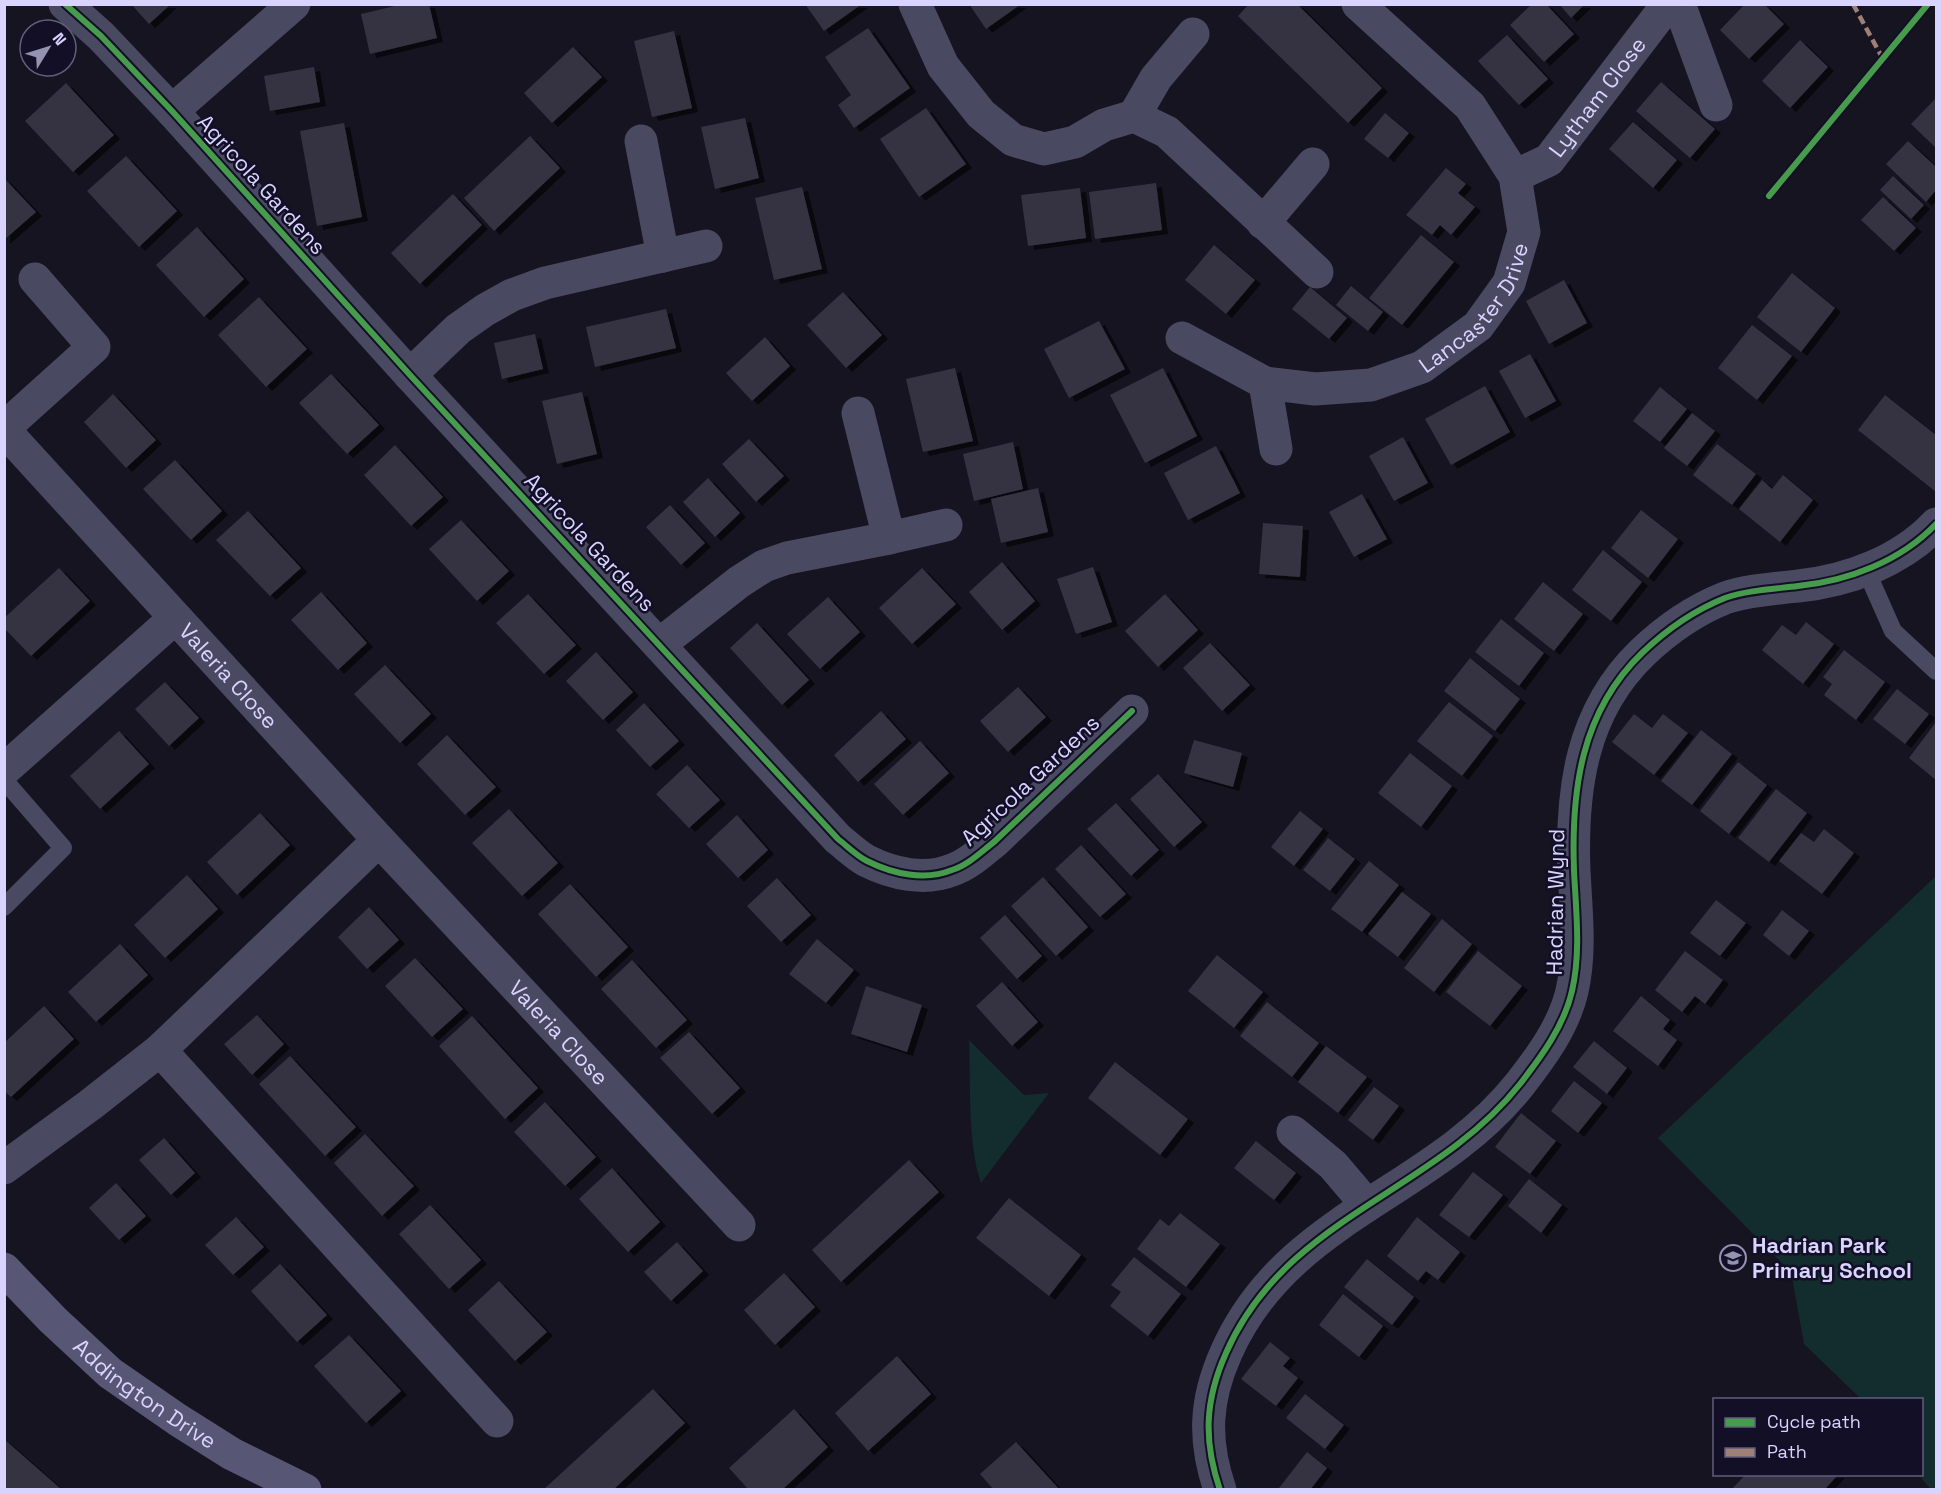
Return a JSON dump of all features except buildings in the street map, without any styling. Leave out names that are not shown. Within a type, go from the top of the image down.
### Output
[{"type":"street","name":"Agricola Gardens","points":[[65,4],[101,36],[172,111],[410,375],[838,839],[866,861],[897,873],[924,876],[952,871],[974,858],[994,842],[1132,711]]},
{"type":"street","name":"Agricola Gardens","points":[[172,111],[294,4]]},
{"type":"street","points":[[915,4],[943,66],[981,114],[1013,140],[1044,148],[1075,141],[1104,125],[1134,116],[1167,132],[1317,272]]},
{"type":"street","name":"Lancaster Drive","points":[[1182,338],[1264,383],[1315,389],[1371,385],[1422,367],[1478,326],[1509,283],[1524,232],[1515,176],[1470,106],[1358,4]]},
{"type":"street","name":"Lytham Close","points":[[1515,176],[1549,160],[1668,4]]},
{"type":"street","points":[[1679,4],[1716,105]]},
{"type":"street","points":[[1134,116],[1156,78],[1193,34]]},
{"type":"street","points":[[641,141],[663,256]]},
{"type":"street","points":[[1263,223],[1313,164]]},
{"type":"street","points":[[410,375],[458,329],[512,295],[545,283],[706,246]]},
{"type":"street","name":"Valeria Close","points":[[35,279],[94,347],[4,429],[379,840],[739,1225]]},
{"type":"street","points":[[1264,383],[1276,449]]},
{"type":"street","points":[[858,413],[889,538]]},
{"type":"street","name":"Hadrian Wynd","points":[[1220,1490],[1211,1464],[1208,1434],[1210,1404],[1219,1368],[1235,1333],[1251,1307],[1274,1279],[1328,1231],[1435,1162],[1472,1134],[1500,1108],[1543,1054],[1562,1019],[1571,994],[1576,964],[1573,834],[1581,761],[1602,706],[1620,676],[1667,632],[1691,615],[1727,597],[1835,580],[1866,570],[1913,545],[1936,524]]},
{"type":"street","name":"Agricola Gardens","points":[[660,644],[739,582],[764,566],[787,558],[946,525]]},
{"type":"street","name":"Valeria Close","points":[[4,770],[175,618]]},
{"type":"street","points":[[4,1168],[160,1050],[379,840]]},
{"type":"street","points":[[160,1050],[497,1421]]},
{"type":"street","points":[[1293,1132],[1333,1165],[1367,1204]]},
{"type":"street","name":"Addington Drive","points":[[4,1269],[53,1320],[110,1372],[178,1420],[232,1454],[305,1490]]},
{"type":"lane","points":[[1866,570],[1893,631],[1936,670]]},
{"type":"lane","points":[[4,780],[63,848],[4,906]]},
{"type":"green space","points":[[1936,876],[1936,1489],[1931,1490],[1920,1476],[1923,1476],[1923,1398],[1860,1398],[1804,1344],[1791,1272],[1658,1138]]},
{"type":"green space","points":[[969,1040],[1024,1095],[1049,1093],[981,1183],[970,1113]]},
{"type":"marked path","points":[[1853,4],[1883,59]]},
{"type":"cycle path","points":[[65,4],[101,36],[172,111],[410,375],[838,839],[867,861],[898,872],[920,875],[942,873],[958,868],[994,842],[1132,711]]},
{"type":"cycle path","points":[[1769,196],[1928,4]]},
{"type":"cycle path","points":[[1220,1490],[1209,1437],[1210,1404],[1226,1353],[1252,1307],[1285,1269],[1322,1237],[1446,1153],[1485,1122],[1520,1084],[1558,1029],[1568,1004],[1575,976],[1577,931],[1574,841],[1578,782],[1593,727],[1605,701],[1621,676],[1660,637],[1714,603],[1743,593],[1817,583],[1854,574],[1907,549],[1936,524]]},
{"type":"place","name":"Hadrian Park Primary School","points":[[1733,1258]]}]
